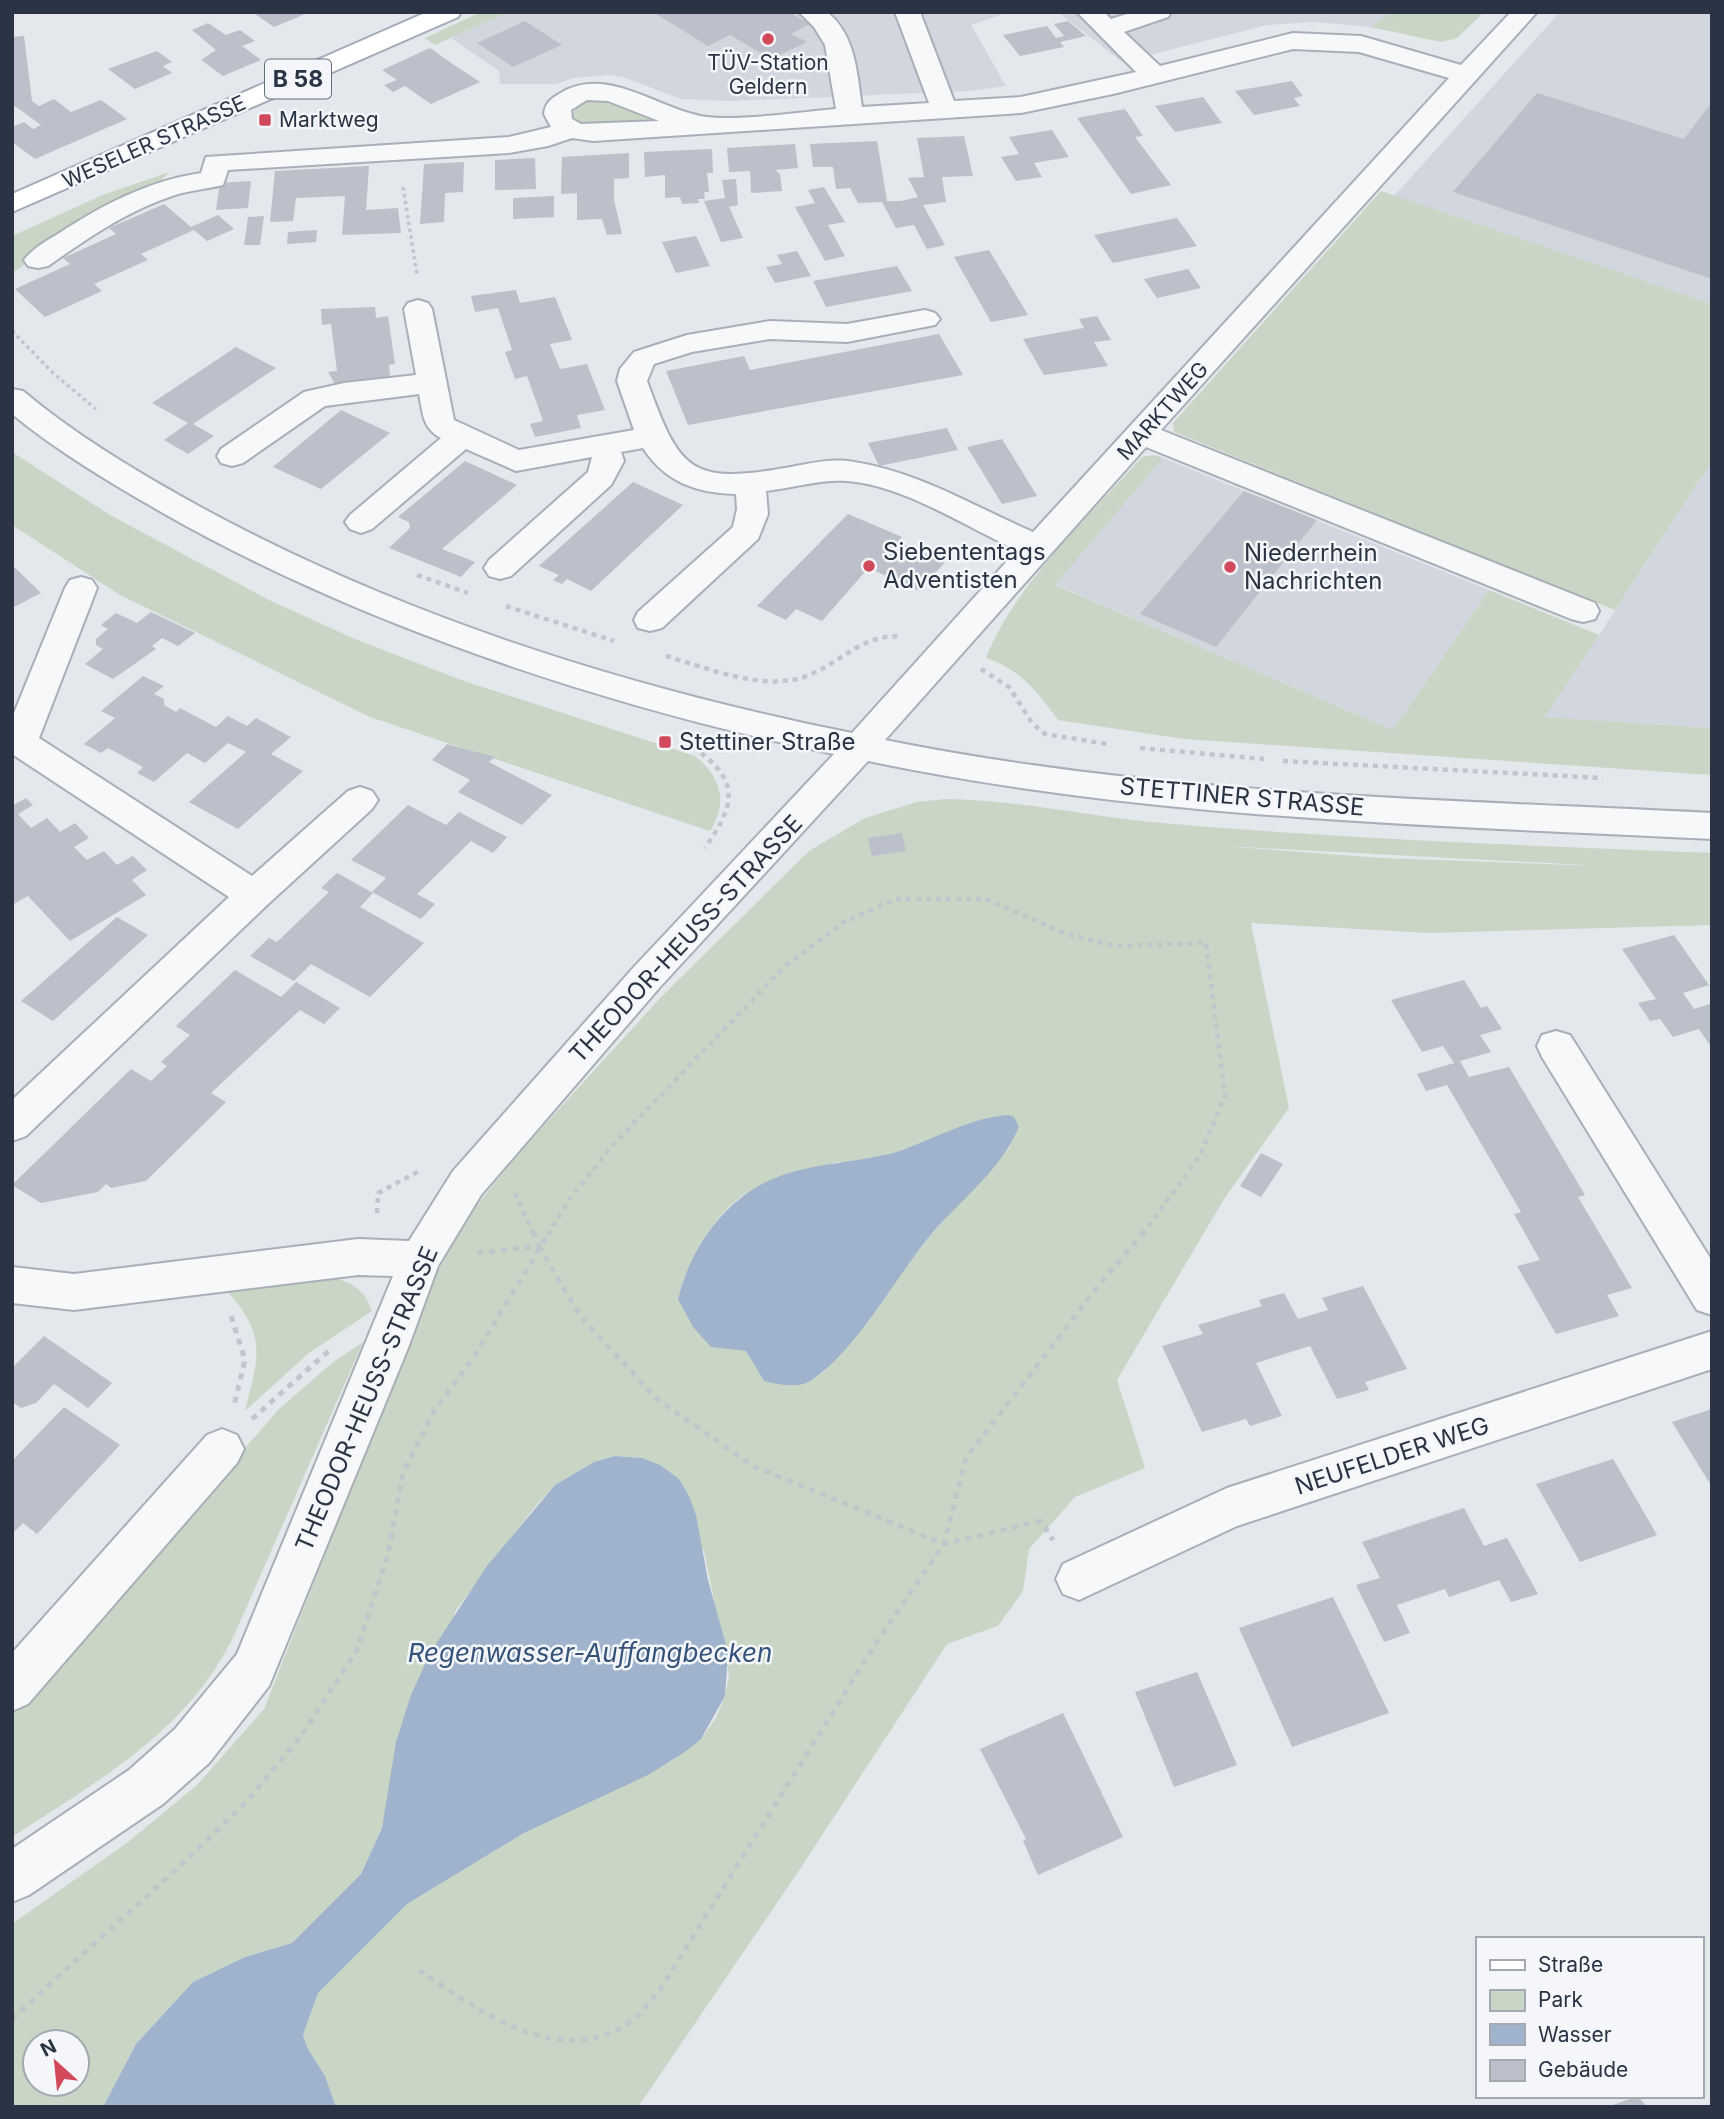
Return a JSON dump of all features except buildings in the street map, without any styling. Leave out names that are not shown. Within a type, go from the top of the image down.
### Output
[{"type":"main road","name":"WESELER STRASSE","points":[[12,204],[449,12]]},
{"type":"main road","points":[[12,183],[146,144]]},
{"type":"street","points":[[811,12],[825,22],[840,44],[849,117]]},
{"type":"street","points":[[907,12],[945,112]]},
{"type":"street","points":[[1098,21],[1160,12]]},
{"type":"street","name":"MARKTWEG","points":[[860,748],[1525,12]]},
{"type":"street","points":[[1098,21],[1154,76]]},
{"type":"street","points":[[38,260],[96,219],[164,189],[213,179],[216,163],[526,143],[569,129],[593,133],[945,112],[1032,103],[1293,41],[1362,44],[1466,75]]},
{"type":"street","points":[[569,129],[559,120],[558,107],[572,98],[596,92],[612,92],[679,119],[708,125]]},
{"type":"street","points":[[418,309],[440,425],[516,461],[653,436]]},
{"type":"street","points":[[925,319],[847,333],[770,330],[687,344],[644,358],[635,369],[632,381],[653,436],[663,454],[683,471],[724,486],[749,485],[826,471],[854,472],[886,480],[1039,547]]},
{"type":"street","points":[[232,456],[315,399],[344,392],[430,383]]},
{"type":"street","name":"STETTINER STRASSE","points":[[12,398],[72,445],[151,493],[239,541],[340,589],[579,676],[701,712],[860,748],[1083,784],[1244,801],[1712,826]]},
{"type":"street","points":[[1142,433],[1583,611]]},
{"type":"street","points":[[361,522],[461,436]]},
{"type":"street","points":[[499,568],[600,478],[609,461],[604,445]]},
{"type":"street","points":[[650,620],[747,532],[754,518],[749,485]]},
{"type":"street","points":[[81,588],[16,744],[254,895]]},
{"type":"street","name":"THEODOR-HEUSS-STRASSE","points":[[12,1878],[146,1787],[192,1746],[253,1670],[402,1309],[420,1259],[467,1183],[647,977],[860,748]]},
{"type":"street","points":[[12,1125],[254,895],[360,800]]},
{"type":"street","points":[[1556,1046],[1712,1297]]},
{"type":"street","points":[[12,1285],[74,1292],[358,1257],[420,1259]]},
{"type":"street","name":"NEUFELDER WEG","points":[[1079,1579],[1227,1509],[1712,1350]]},
{"type":"street","points":[[12,1688],[222,1449]]},
{"type":"path","points":[[398,151],[420,295],[418,309]]},
{"type":"path","points":[[12,331],[53,373],[106,416]]},
{"type":"path","points":[[411,573],[472,595]]},
{"type":"path","points":[[498,603],[616,641]]},
{"type":"path","points":[[665,655],[726,673],[790,680],[837,662],[867,640],[893,634],[945,652],[991,673],[1009,687],[1032,723],[1045,734],[1114,745]]},
{"type":"path","points":[[699,858],[721,826],[729,798],[725,772],[714,761],[682,744],[726,673]]},
{"type":"path","points":[[1127,747],[1264,759]]},
{"type":"path","points":[[1278,760],[1610,778]]},
{"type":"path","points":[[12,2019],[197,1850],[247,1801],[302,1735],[357,1650],[388,1554],[403,1473],[434,1412],[475,1355],[569,1200],[611,1147],[785,966],[844,922],[896,899],[985,899],[1067,934],[1115,946],[1206,943],[1225,1097],[1199,1157],[1153,1222],[1099,1285],[966,1458],[944,1544],[876,1643],[661,1988],[642,2010],[618,2030],[594,2038],[557,2039],[524,2031],[472,2006],[419,1970]]},
{"type":"path","points":[[496,1149],[539,1246],[580,1316],[657,1399],[753,1466],[944,1544],[1041,1521],[1079,1579]]},
{"type":"path","points":[[358,1257],[375,1235],[378,1193],[428,1166]]},
{"type":"path","points":[[420,1259],[539,1246]]},
{"type":"path","points":[[199,1278],[232,1318],[246,1360],[222,1449]]},
{"type":"path","points":[[222,1449],[310,1364],[358,1331],[402,1309]]},
{"type":"shaded area","points":[[508,12],[1009,12],[971,25],[1006,86],[970,91],[730,101],[681,99],[623,77],[609,75],[574,78],[556,84],[500,84],[499,71],[451,38]]},
{"type":"shaded area","points":[[1058,12],[1387,12],[1388,16],[1370,27],[1316,22],[1267,25],[1122,62]]},
{"type":"shaded area","points":[[1560,12],[1712,12],[1712,304],[1394,196]]},
{"type":"shaded area","points":[[1163,458],[1489,590],[1393,730],[1054,584]]},
{"type":"shaded area","points":[[1712,461],[1712,728],[1544,717],[1599,635]]},
{"type":"green space","points":[[481,12],[508,12],[435,45],[425,38]]},
{"type":"green space","points":[[1387,12],[1484,12],[1457,38],[1441,42],[1370,27],[1388,16]]},
{"type":"green space","points":[[603,100],[619,104],[659,123],[587,126],[574,119],[572,114],[582,105]]},
{"type":"green space","points":[[170,172],[147,192],[92,217],[12,273],[12,236],[105,194]]},
{"type":"green space","points":[[1381,191],[1712,304],[1712,461],[1615,610],[1174,432],[1173,423]]},
{"type":"green space","points":[[12,452],[110,515],[269,600],[355,639],[461,680],[695,756],[711,772],[719,790],[716,820],[710,831],[370,717],[120,595],[12,525]]},
{"type":"green space","points":[[1155,455],[1163,458],[1055,585],[1393,730],[1489,590],[1599,635],[1545,717],[1712,728],[1712,775],[1184,739],[1058,720],[1018,675],[986,658],[998,631],[1055,552],[1142,457]]},
{"type":"green space","points":[[972,800],[1151,822],[1291,833],[1712,853],[1712,925],[1428,933],[1251,923],[1289,1108],[1224,1199],[1117,1380],[1145,1468],[1075,1497],[1029,1549],[1023,1591],[998,1626],[947,1644],[798,1872],[638,2107],[336,2107],[325,2076],[308,2049],[303,2035],[318,1993],[407,1904],[524,1833],[670,1762],[701,1739],[716,1718],[725,1696],[729,1675],[704,1551],[642,1458],[615,1456],[594,1462],[555,1485],[534,1508],[456,1610],[389,1792],[382,1828],[361,1874],[292,1943],[245,1957],[193,1982],[136,2044],[103,2107],[12,2107],[12,1924],[128,1842],[197,1785],[264,1709],[434,1277],[472,1212],[515,1157],[663,995],[809,851],[865,818],[917,802]],"holes":[[[1221,846],[1603,866],[1383,858]],[[1019,1127],[1009,1148],[929,1237],[824,1372],[806,1383],[764,1381],[746,1351],[678,1299],[689,1267],[706,1235],[729,1207],[756,1188],[838,1162],[851,1164],[872,1159],[922,1144],[952,1130]]]},
{"type":"green space","points":[[331,1277],[357,1288],[372,1311],[309,1353],[245,1411],[254,1375],[256,1347],[249,1321],[227,1291]]},
{"type":"green space","points":[[363,1342],[236,1631],[217,1666],[194,1697],[140,1750],[12,1837],[12,1715],[279,1409],[332,1363]]},
{"type":"water","points":[[1008,1115],[1014,1117],[1019,1127],[1002,1158],[929,1237],[842,1353],[810,1381],[794,1385],[764,1381],[746,1351],[711,1347],[693,1327],[678,1299],[684,1279],[702,1242],[714,1225],[744,1196],[761,1185],[794,1171],[896,1152],[979,1120]]},
{"type":"water","name":"Regenwasser-Auffangbecken","points":[[615,1456],[642,1458],[660,1465],[679,1479],[696,1515],[708,1580],[728,1652],[725,1696],[701,1739],[648,1775],[524,1833],[407,1904],[318,1993],[303,2035],[308,2049],[325,2076],[336,2107],[103,2107],[136,2044],[193,1982],[245,1957],[292,1943],[361,1874],[382,1828],[396,1742],[411,1695],[430,1653],[487,1566],[555,1485],[594,1462]]},
{"type":"place","name":"TÜV-Station Geldern","points":[[768,39]]},
{"type":"place","name":"Marktweg","points":[[265,120]]},
{"type":"place","name":"Siebententags Adventisten","points":[[869,566]]},
{"type":"place","name":"Niederrhein Nachrichten","points":[[1230,567]]},
{"type":"place","name":"Stettiner Straße","points":[[665,742]]}]
